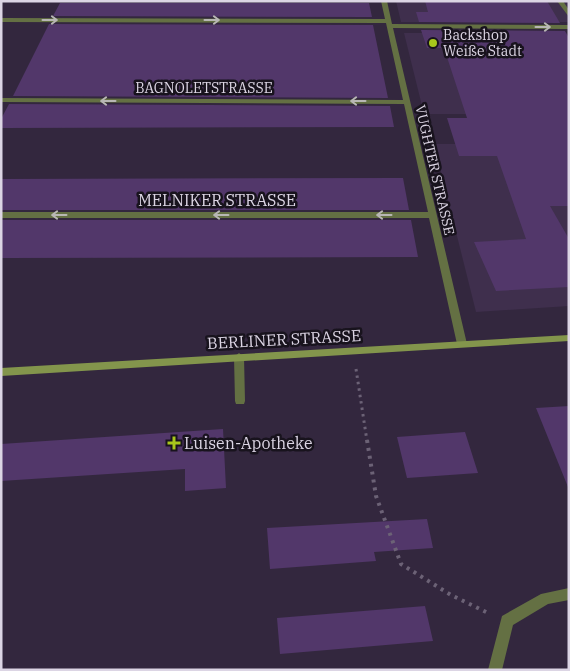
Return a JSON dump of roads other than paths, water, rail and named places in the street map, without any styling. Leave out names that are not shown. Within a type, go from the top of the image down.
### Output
[{"type":"main road","name":"BERLINER STRASSE","points":[[1,372],[569,338]]},
{"type":"street","name":"VUGHTER STRASSE","points":[[384,1],[462,344]]},
{"type":"street","points":[[560,1],[569,15]]},
{"type":"street","points":[[1,20],[389,23],[569,27]]},
{"type":"street","name":"BAGNOLETSTRASSE","points":[[1,100],[407,102]]},
{"type":"street","name":"MELNIKER STRASSE","points":[[1,215],[433,215]]},
{"type":"street","points":[[239,357],[240,401]]},
{"type":"street","points":[[495,670],[507,621],[546,598],[569,594]]},
{"type":"place","name":"Backshop Weiße Stadt","points":[[433,43]]},
{"type":"place","name":"Luisen-Apotheke","points":[[174,443]]}]
